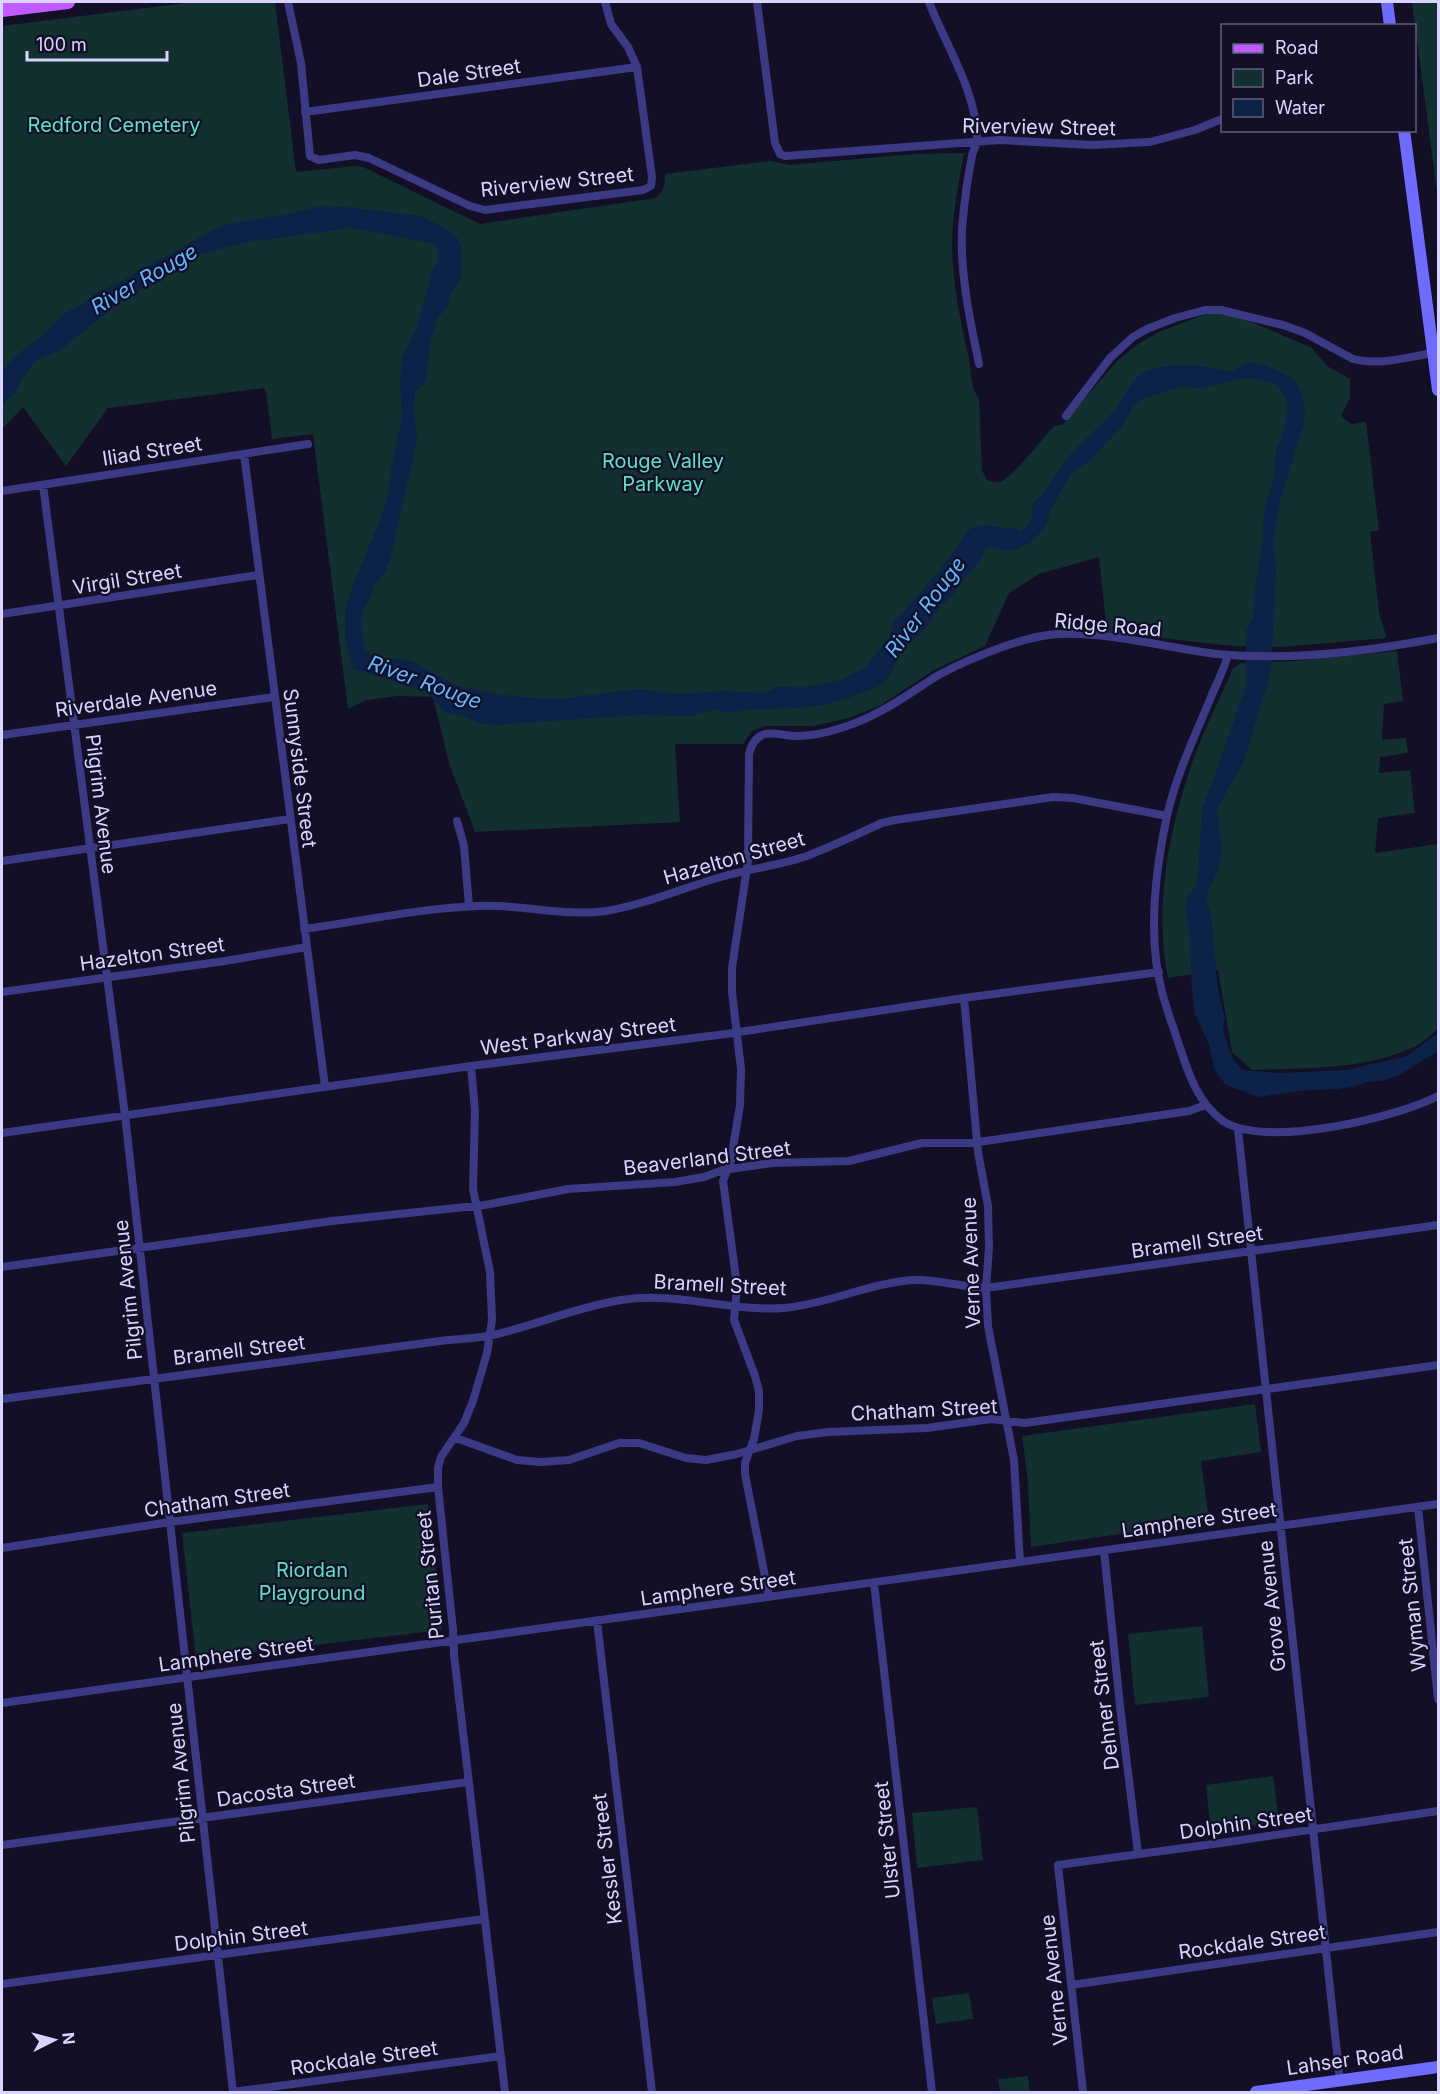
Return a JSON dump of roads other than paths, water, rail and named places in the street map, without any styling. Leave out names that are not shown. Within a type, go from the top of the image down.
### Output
[{"type":"main road","points":[[2,10],[68,2]]},
{"type":"main road","points":[[1387,2],[1390,24]]},
{"type":"main road","points":[[1404,132],[1438,390]]},
{"type":"main road","name":"Lahser Road","points":[[1256,2092],[1438,2067]]},
{"type":"street","points":[[288,2],[301,63],[305,112]]},
{"type":"street","points":[[605,2],[611,24],[628,47],[636,67]]},
{"type":"street","name":"Riverview Street","points":[[757,2],[775,143],[780,154],[794,156],[1000,140],[1092,146],[1150,142],[1195,130],[1221,118]]},
{"type":"street","points":[[929,2],[968,96],[974,117],[977,141],[972,155],[962,229],[967,302],[979,364]]},
{"type":"street","name":"Dale Street","points":[[305,112],[636,67]]},
{"type":"street","name":"Riverview Street","points":[[305,112],[310,156],[319,160],[355,155],[369,158],[470,206],[485,210],[643,190],[651,186],[652,177],[636,67]]},
{"type":"street","points":[[1066,416],[1110,358],[1133,338],[1147,329],[1175,318],[1205,310],[1221,310],[1283,325],[1305,333],[1362,362],[1386,362],[1434,353]]},
{"type":"street","name":"Iliad Street","points":[[2,491],[309,444]]},
{"type":"street","name":"Sunnyside Street","points":[[244,454],[325,1087]]},
{"type":"street","name":"Pilgrim Avenue","points":[[43,485],[125,1115],[233,2092]]},
{"type":"street","name":"Virgil Street","points":[[2,614],[258,575]]},
{"type":"street","name":"Ridge Road","points":[[748,870],[749,754],[753,742],[773,733],[792,736],[819,734],[844,728],[890,707],[953,667],[1020,641],[1042,635],[1057,634],[1110,637],[1231,655],[1281,656],[1354,651],[1438,638]]},
{"type":"street","points":[[1231,655],[1175,785],[1167,816],[1156,885],[1155,932],[1162,990],[1191,1079],[1206,1105],[1224,1122],[1238,1129],[1297,1131],[1330,1128],[1359,1123],[1438,1096]]},
{"type":"street","name":"Riverdale Avenue","points":[[2,735],[274,697]]},
{"type":"street","name":"Hazelton Street","points":[[304,929],[470,906],[514,906],[573,913],[605,911],[748,870],[807,856],[882,823],[1037,798],[1073,798],[1167,816]]},
{"type":"street","points":[[2,861],[290,819]]},
{"type":"street","points":[[457,821],[464,846],[470,906]]},
{"type":"street","points":[[748,870],[732,968],[732,992],[741,1069],[740,1105],[731,1160],[723,1181],[737,1286],[734,1320],[759,1392],[759,1410],[751,1449],[745,1463],[747,1488],[764,1562],[769,1597]]},
{"type":"street","name":"Hazelton Street","points":[[2,992],[225,961],[307,947]]},
{"type":"street","name":"West Parkway Street","points":[[2,1132],[471,1066],[737,1033],[964,998],[1159,972]]},
{"type":"street","name":"Verne Avenue","points":[[964,998],[978,1142],[988,1206],[989,1248],[986,1288],[988,1326],[1014,1460],[1020,1562]]},
{"type":"street","name":"Puritan Street","points":[[471,1066],[475,1111],[472,1178],[475,1206],[492,1285],[491,1335],[473,1401],[456,1438],[441,1457],[438,1468],[438,1487],[468,1782],[505,2092]]},
{"type":"street","name":"Beaverland Street","points":[[2,1267],[332,1221],[475,1206],[568,1189],[675,1182],[704,1178],[727,1169],[772,1163],[849,1161],[922,1143],[978,1142],[1189,1111],[1206,1105]]},
{"type":"street","name":"Grove Avenue","points":[[1238,1129],[1340,2081]]},
{"type":"street","name":"Bramell Street","points":[[2,1399],[491,1335],[622,1299],[642,1297],[784,1308],[913,1280],[930,1280],[986,1288],[1438,1225]]},
{"type":"street","name":"Chatham Street","points":[[456,1438],[517,1460],[540,1462],[569,1460],[619,1443],[639,1443],[686,1458],[706,1460],[797,1436],[828,1432],[927,1428],[991,1419],[1025,1424],[1438,1365]]},
{"type":"street","name":"Chatham Street","points":[[2,1548],[170,1522],[438,1487]]},
{"type":"street","name":"Lamphere Street","points":[[2,1703],[1438,1504]]},
{"type":"street","name":"Wyman Street","points":[[1418,1507],[1438,1699]]},
{"type":"street","name":"Dehner Street","points":[[1104,1551],[1138,1854]]},
{"type":"street","name":"Ulster Street","points":[[874,1583],[932,2092]]},
{"type":"street","name":"Kessler Street","points":[[597,1621],[652,2092]]},
{"type":"street","name":"Dacosta Street","points":[[2,1845],[468,1782]]},
{"type":"street","name":"Dolphin Street","points":[[1058,1865],[1438,1811]]},
{"type":"street","name":"Verne Avenue","points":[[1058,1865],[1083,2092]]},
{"type":"street","name":"Dolphin Street","points":[[2,1984],[484,1919]]},
{"type":"street","name":"Rockdale Street","points":[[1071,1985],[1438,1932]]},
{"type":"street","name":"Rockdale Street","points":[[233,2092],[501,2056]]},
{"type":"water","points":[[321,206],[421,216],[450,231],[458,239],[462,250],[461,276],[450,294],[449,305],[438,317],[431,339],[426,381],[415,392],[414,410],[417,434],[415,450],[390,560],[385,572],[373,587],[361,620],[364,647],[370,655],[381,662],[399,658],[413,662],[457,686],[503,695],[559,699],[638,689],[678,694],[723,691],[763,693],[777,687],[812,686],[840,680],[866,667],[889,637],[894,622],[940,570],[970,529],[987,526],[1016,528],[1019,531],[1031,523],[1033,503],[1046,489],[1069,456],[1112,413],[1139,376],[1148,371],[1171,366],[1209,367],[1230,372],[1254,363],[1281,372],[1295,382],[1302,396],[1305,414],[1304,424],[1281,496],[1273,544],[1276,567],[1271,672],[1243,763],[1217,808],[1222,852],[1217,873],[1208,891],[1207,903],[1211,916],[1218,990],[1225,1019],[1223,1031],[1233,1059],[1243,1070],[1278,1073],[1346,1070],[1407,1056],[1438,1033],[1438,1051],[1398,1076],[1381,1081],[1338,1089],[1297,1091],[1259,1097],[1226,1085],[1221,1079],[1214,1068],[1209,1044],[1195,1014],[1190,939],[1185,907],[1188,895],[1195,888],[1198,876],[1202,808],[1246,685],[1246,632],[1253,617],[1264,512],[1273,481],[1277,445],[1297,426],[1297,406],[1287,388],[1245,378],[1207,387],[1184,386],[1141,399],[1121,427],[1090,461],[1071,473],[1050,511],[1047,523],[1034,540],[1010,551],[989,547],[985,549],[979,563],[959,584],[920,635],[905,646],[887,680],[879,686],[824,705],[798,708],[724,713],[717,709],[692,716],[639,715],[495,725],[480,723],[459,715],[445,713],[426,691],[353,669],[345,640],[345,611],[389,491],[391,468],[402,417],[400,384],[402,359],[417,326],[433,269],[438,262],[438,248],[431,243],[350,228],[242,243],[195,256],[122,301],[60,350],[38,359],[23,377],[16,392],[2,405],[2,372],[14,357],[37,340],[65,313],[97,293],[213,230],[232,223]]},
{"type":"waterway","name":"River Rouge","points":[[1285,383],[1294,398],[1295,417],[1285,454]]},
{"type":"park label","name":"Redford Cemetery","points":[[114,125]]},
{"type":"park label","name":"Rouge Valley Parkway","points":[[663,472]]},
{"type":"park label","name":"Riordan Playground","points":[[312,1582]]}]
